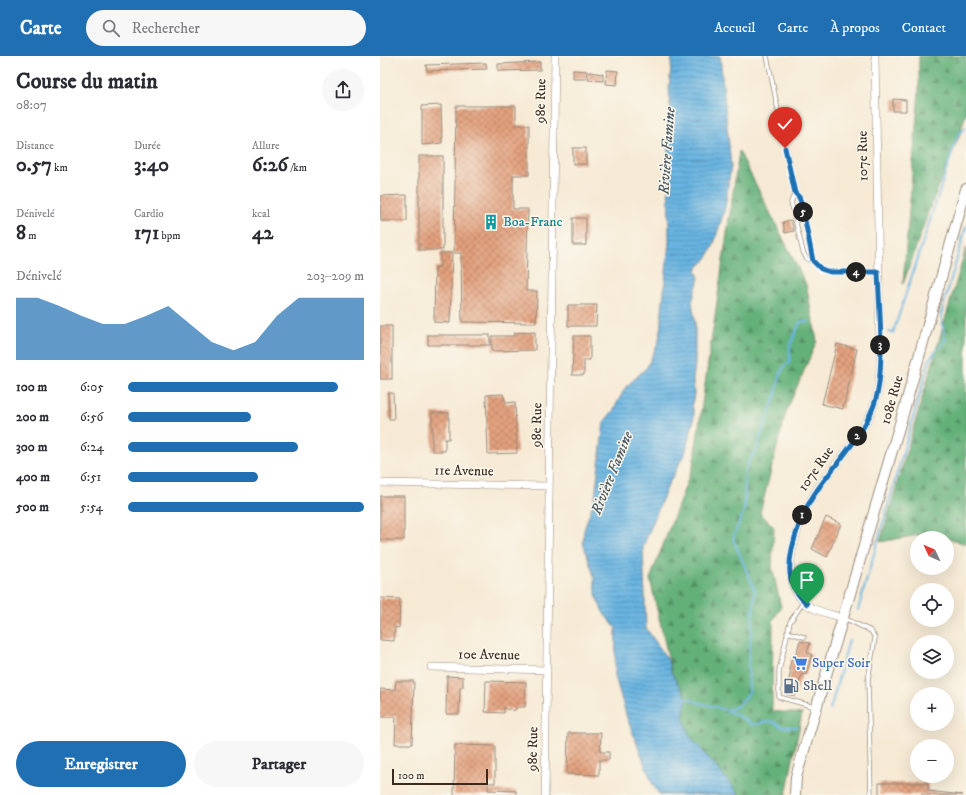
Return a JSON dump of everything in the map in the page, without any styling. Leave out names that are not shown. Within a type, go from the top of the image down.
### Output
[{"type":"main road","name":"108e Rue","points":[[843,618],[904,410],[966,189]]},
{"type":"main road","points":[[795,795],[796,777],[843,618]]},
{"type":"street","name":"98e Rue","points":[[545,795],[555,56]]},
{"type":"street","name":"107e Rue","points":[[843,618],[815,609],[796,594],[790,577],[790,560],[801,518],[820,486],[859,433],[875,404],[880,364],[875,56]]},
{"type":"street","name":"11e Avenue","points":[[380,483],[548,486]]},
{"type":"street","name":"10e Avenue","points":[[431,667],[546,670]]},
{"type":"lane","points":[[767,56],[795,193],[799,197],[802,205],[813,261]]},
{"type":"lane","points":[[795,193],[791,202],[802,252],[807,259],[813,261],[821,269],[830,272],[878,272]]},
{"type":"lane","points":[[804,601],[790,622],[787,632],[779,671],[779,697],[817,707]]},
{"type":"lane","points":[[843,618],[871,631],[875,638],[868,680],[871,795]]},
{"type":"lane","points":[[787,632],[804,637]]},
{"type":"green space","points":[[919,56],[966,56],[966,113],[959,137],[930,207],[903,284],[919,90]]},
{"type":"green space","points":[[739,151],[806,284],[817,341],[786,412],[760,513],[774,527],[772,567],[781,607],[773,620],[772,711],[802,714],[786,795],[740,795],[690,736],[683,716],[687,698],[672,674],[650,579],[693,466]]},
{"type":"green space","points":[[966,248],[966,544],[954,540],[954,531],[910,531],[910,537],[880,542]]},
{"type":"water","name":"Rivière Famine","points":[[672,56],[720,56],[731,166],[725,208],[713,247],[705,261],[696,269],[699,278],[692,302],[695,321],[694,394],[692,404],[694,415],[693,423],[685,453],[668,485],[643,547],[646,628],[668,660],[672,674],[687,698],[683,716],[690,736],[740,795],[660,795],[653,785],[627,718],[615,676],[616,628],[604,614],[597,599],[594,576],[583,543],[584,530],[595,497],[604,422],[613,411],[625,388],[647,367],[659,341],[669,242],[668,153],[671,119],[669,88]]},
{"type":"building","points":[[540,62],[540,70],[498,71],[498,64]]},
{"type":"building","points":[[486,63],[487,69],[427,71],[426,65]]},
{"type":"building","points":[[573,70],[587,71],[586,79],[573,79]]},
{"type":"building","points":[[607,70],[618,71],[617,85],[606,84]]},
{"type":"building","points":[[589,72],[603,74],[603,81],[588,80]]},
{"type":"building","points":[[893,99],[906,100],[906,111],[893,111]]},
{"type":"building","points":[[441,105],[442,143],[422,145],[422,106]]},
{"type":"building","name":"Boa-Franc","points":[[456,106],[516,106],[516,125],[529,125],[529,175],[513,175],[513,209],[528,209],[526,291],[537,291],[536,323],[462,322],[461,253],[454,253]]},
{"type":"building","points":[[573,148],[586,148],[586,164],[573,164]]},
{"type":"building","points":[[419,156],[443,156],[443,250],[419,250]]},
{"type":"building","points":[[407,195],[407,221],[381,221],[380,196]]},
{"type":"building","points":[[573,218],[586,218],[586,245],[573,245]]},
{"type":"building","points":[[791,220],[794,231],[785,233],[783,222]]},
{"type":"building","points":[[440,253],[452,253],[450,323],[434,322],[435,267],[440,267]]},
{"type":"building","points":[[568,305],[597,305],[596,326],[568,326]]},
{"type":"building","points":[[380,326],[392,326],[392,379],[380,379]]},
{"type":"building","points":[[535,332],[535,350],[492,351],[492,336],[514,336],[514,333]]},
{"type":"building","points":[[428,335],[490,335],[490,345],[428,345]]},
{"type":"building","points":[[574,336],[590,336],[590,360],[584,360],[584,375],[572,375]]},
{"type":"building","points":[[837,344],[857,349],[843,409],[822,404]]},
{"type":"building","points":[[388,393],[393,393],[394,419],[389,419]]},
{"type":"building","points":[[503,394],[506,403],[515,402],[517,453],[488,454],[486,395]]},
{"type":"building","points":[[432,413],[449,413],[449,439],[445,439],[445,451],[432,451]]},
{"type":"building","points":[[380,496],[404,496],[404,540],[380,540]]},
{"type":"building","points":[[826,517],[841,524],[827,557],[812,549]]},
{"type":"building","points":[[380,598],[400,599],[399,628],[395,627],[394,641],[380,640]]},
{"type":"building","name":"Super Soir","points":[[800,641],[810,643],[807,653],[812,654],[806,675],[802,674],[795,696],[786,694],[792,657],[795,658]]},
{"type":"building","points":[[447,676],[463,677],[463,687],[460,688],[459,714],[446,714]]},
{"type":"building","points":[[396,681],[414,681],[412,744],[395,744],[396,717],[380,717],[380,689],[395,690]]},
{"type":"building","points":[[486,681],[526,682],[525,707],[517,707],[514,711],[510,708],[508,710],[504,707],[504,713],[485,712]]},
{"type":"building","points":[[568,733],[601,733],[600,752],[609,752],[609,760],[599,760],[599,775],[567,774]]},
{"type":"building","points":[[455,745],[495,746],[495,783],[488,783],[488,790],[516,791],[516,795],[454,795]]},
{"type":"building","points":[[879,783],[928,783],[928,791],[963,795],[879,795]]},
{"type":"waterway","points":[[889,332],[893,333],[958,135],[966,127]]},
{"type":"waterway","points":[[858,610],[930,358],[945,341],[941,314],[966,227]]},
{"type":"waterway","points":[[728,710],[738,706],[749,693],[748,666],[755,590],[733,539],[745,507],[744,476],[748,463],[756,450],[775,397],[782,369],[790,361],[790,346],[800,322],[809,322]]},
{"type":"waterway","points":[[830,710],[849,640]]},
{"type":"waterway","points":[[686,698],[733,713],[752,725],[771,721],[782,727],[797,727]]},
{"type":"place","name":"Boa-Franc","points":[[491,222]]},
{"type":"place","name":"Super Soir","points":[[800,663]]},
{"type":"place","name":"Shell","points":[[791,686]]},
{"type":"route","points":[[785,148],[795,193],[799,197],[802,205],[813,261],[821,269],[830,272],[878,272],[880,364],[875,404],[859,433],[810,501],[801,518],[790,560],[790,577],[796,594],[807,604]]}]
